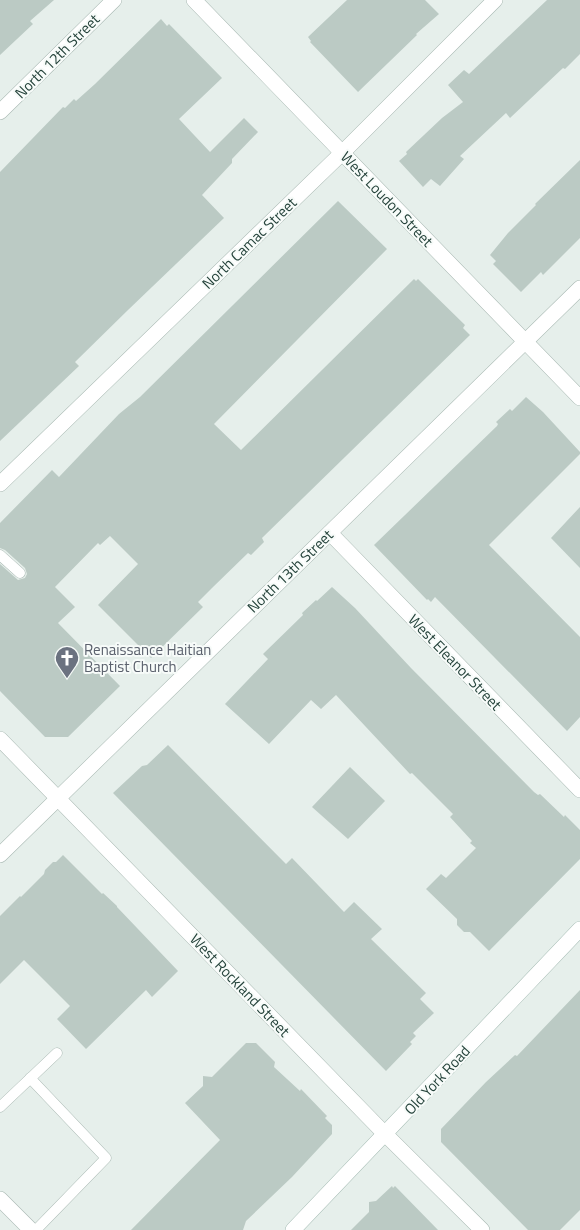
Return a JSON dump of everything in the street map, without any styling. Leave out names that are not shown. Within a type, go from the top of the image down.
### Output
[{"type":"street","name":"North 12th Street","points":[[0,112],[114,0]]},
{"type":"street","name":"West Loudon Street","points":[[194,0],[580,398]]},
{"type":"street","name":"North Camac Street","points":[[0,484],[342,153],[495,0]]},
{"type":"street","name":"North 13th Street","points":[[0,854],[580,288]]},
{"type":"street","name":"West Eleanor Street","points":[[330,533],[580,790]]},
{"type":"street","name":"West Rockland Street","points":[[0,739],[385,1134],[482,1230]]},
{"type":"street","name":"Old York Road","points":[[293,1230],[580,928]]},
{"type":"street","points":[[0,1199],[31,1230]]},
{"type":"lane","points":[[0,555],[20,574]]},
{"type":"lane","points":[[0,1107],[57,1053]]},
{"type":"lane","points":[[30,1078],[106,1158],[36,1230]]},
{"type":"building","points":[[0,0],[54,0],[30,21],[33,24],[0,55]]},
{"type":"building","points":[[347,0],[425,0],[439,14],[416,34],[358,92],[310,42],[308,37]]},
{"type":"building","points":[[547,0],[580,0],[580,54],[510,118],[506,113],[460,156],[464,159],[440,186],[431,179],[423,187],[399,161],[442,118],[463,102],[448,85],[464,70],[469,74]]},
{"type":"building","points":[[161,19],[167,26],[169,24],[222,78],[179,119],[210,152],[244,118],[258,132],[202,195],[224,218],[75,362],[79,366],[0,441],[0,172],[63,107],[65,108],[74,99],[76,101],[95,84]]},
{"type":"building","points":[[580,160],[580,238],[543,275],[541,272],[521,292],[493,264],[496,261],[490,255],[535,204]]},
{"type":"building","points":[[338,201],[387,249],[214,424],[241,450],[414,279],[416,281],[418,279],[465,325],[463,328],[470,335],[262,538],[264,542],[251,555],[248,553],[198,602],[203,607],[151,658],[98,605],[138,564],[110,536],[100,545],[98,543],[55,587],[75,607],[58,623],[120,686],[68,737],[45,737],[0,691],[0,564],[18,580],[25,578],[27,574],[25,568],[5,550],[0,548],[0,523],[52,470],[59,477],[119,414],[140,397]]},
{"type":"building","points":[[526,397],[543,412],[580,454],[489,545],[580,637],[580,717],[567,731],[435,597],[431,602],[427,600],[374,545],[497,426],[496,422],[510,409],[512,411]]},
{"type":"building","points":[[580,507],[580,568],[551,538]]},
{"type":"building","points":[[332,587],[355,608],[411,668],[534,792],[538,795],[540,794],[580,830],[580,859],[489,951],[470,932],[464,932],[457,925],[457,919],[426,889],[441,874],[446,878],[476,848],[470,843],[472,841],[450,817],[453,814],[412,773],[410,774],[336,695],[321,709],[311,700],[269,744],[225,704],[268,659],[263,654],[303,615],[302,613]]},
{"type":"building","points":[[168,745],[286,864],[292,858],[344,912],[354,902],[382,929],[371,939],[426,993],[420,999],[434,1013],[413,1033],[416,1036],[410,1042],[412,1044],[386,1071],[113,793]]},
{"type":"building","points":[[350,767],[385,801],[348,839],[312,807]]},
{"type":"building","points":[[63,855],[102,894],[117,906],[178,971],[152,997],[146,990],[86,1049],[57,1019],[70,1006],[24,960],[0,984],[0,916],[44,874],[45,870],[53,862],[56,862]]},
{"type":"building","points":[[580,990],[580,1210],[560,1230],[528,1230],[441,1142],[441,1129],[486,1082],[515,1055],[517,1056]]},
{"type":"building","points":[[246,1043],[256,1043],[275,1062],[274,1067],[300,1091],[301,1089],[327,1116],[325,1118],[332,1125],[332,1134],[292,1177],[246,1221],[243,1230],[131,1230],[220,1140],[185,1103],[203,1086],[203,1076],[212,1077]]},
{"type":"building","points":[[392,1186],[393,1188],[395,1186],[438,1230],[351,1230],[369,1212],[369,1202],[376,1201]]},
{"type":"place","name":"Renaissance Haitian Baptist Church","points":[[67,679]]}]
